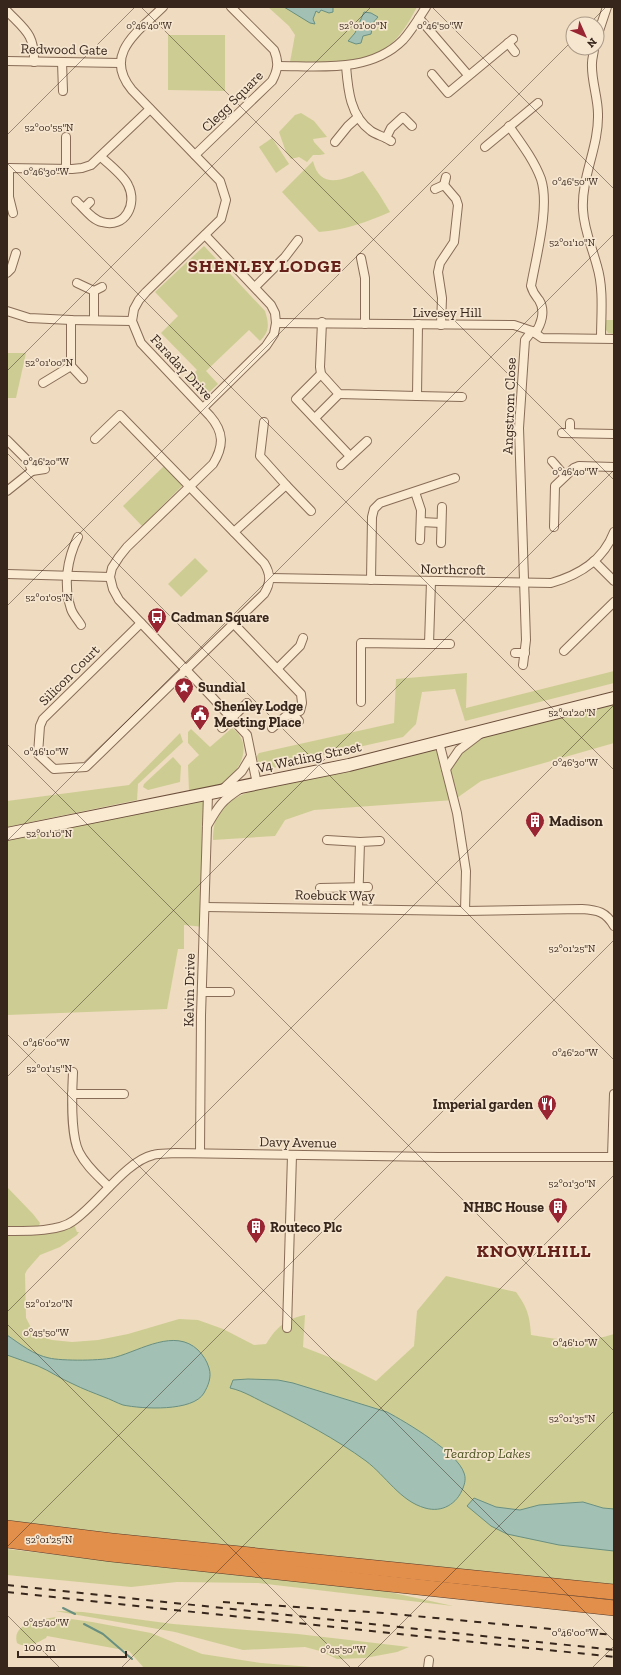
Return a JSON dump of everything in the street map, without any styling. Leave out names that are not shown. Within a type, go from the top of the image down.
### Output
[{"type":"highway","points":[[7,1528],[135,1543],[614,1592]]},
{"type":"highway","points":[[7,1540],[111,1554],[614,1608]]},
{"type":"street","points":[[7,311],[29,318],[132,320],[134,309],[139,300],[221,220],[226,200],[220,181],[150,109],[128,84],[122,74],[120,63],[129,39],[163,7]]},
{"type":"street","name":"Clegg Square","points":[[195,155],[272,82],[278,66],[278,59],[274,50],[231,7]]},
{"type":"street","points":[[278,66],[346,66],[374,59],[389,51],[403,40],[426,7]]},
{"type":"street","points":[[7,10],[30,35],[34,44],[34,62]]},
{"type":"street","points":[[419,18],[468,75]]},
{"type":"street","points":[[432,74],[448,93],[511,41],[515,52]]},
{"type":"street","points":[[593,56],[592,63],[598,114],[593,150],[584,184],[583,210],[586,230],[597,266],[601,287],[601,338]]},
{"type":"street","name":"Redwood Gate","points":[[7,61],[120,63]]},
{"type":"street","points":[[62,62],[63,91]]},
{"type":"street","points":[[346,66],[348,91],[352,106],[358,117],[371,131],[388,139],[391,128],[401,114],[412,126]]},
{"type":"street","points":[[485,147],[538,103]]},
{"type":"street","points":[[14,213],[9,197],[8,168],[82,168],[91,165],[150,109]]},
{"type":"street","points":[[336,142],[348,126],[358,117]]},
{"type":"street","name":"Angstrom Close","points":[[510,126],[534,163],[541,181],[544,202],[532,286],[533,294],[540,301],[542,315],[541,324],[525,340],[519,428],[526,640],[523,665]]},
{"type":"street","points":[[66,137],[66,168]]},
{"type":"street","points":[[76,201],[95,219],[102,222],[112,223],[125,217],[131,208],[132,194],[128,184],[101,157]]},
{"type":"street","points":[[444,185],[446,177]]},
{"type":"street","points":[[435,189],[444,185]]},
{"type":"street","points":[[441,325],[442,298],[438,272],[440,263],[454,242],[458,205],[456,199],[444,185]]},
{"type":"street","points":[[84,208],[90,202]]},
{"type":"street","points":[[203,408],[266,346],[274,334],[276,323],[275,313],[271,305],[206,235]]},
{"type":"street","points":[[255,287],[285,257],[298,240]]},
{"type":"street","points":[[7,273],[11,269],[16,253]]},
{"type":"street","points":[[361,258],[365,278],[365,324]]},
{"type":"street","points":[[77,283],[94,291]]},
{"type":"street","points":[[94,291],[102,287]]},
{"type":"street","points":[[94,291],[94,320]]},
{"type":"street","points":[[71,320],[71,366],[83,379]]},
{"type":"street","name":"Faraday Drive","points":[[110,577],[112,568],[127,547],[214,464],[220,453],[222,438],[217,424],[140,343],[132,320]]},
{"type":"street","points":[[322,322],[321,374],[339,394]]},
{"type":"street","name":"Livesey Hill","points":[[276,323],[322,322],[365,324],[514,325],[534,332],[542,338],[614,339]]},
{"type":"street","points":[[417,396],[418,324]]},
{"type":"street","points":[[43,383],[71,366]]},
{"type":"street","points":[[321,374],[296,399],[350,456]]},
{"type":"street","points":[[315,418],[339,394],[462,397]]},
{"type":"street","points":[[95,439],[120,415],[264,563],[269,571],[270,578],[268,587],[264,594],[186,670]]},
{"type":"street","points":[[264,422],[260,456],[312,511]]},
{"type":"street","points":[[570,423],[566,433],[614,434]]},
{"type":"street","points":[[7,440],[28,461],[32,471]]},
{"type":"street","points":[[341,465],[367,441]]},
{"type":"street","points":[[552,461],[565,476]]},
{"type":"street","points":[[554,528],[555,486],[565,476],[579,466],[614,467]]},
{"type":"street","points":[[7,491],[32,471],[45,469]]},
{"type":"street","points":[[371,580],[372,517],[374,509],[380,504],[455,478]]},
{"type":"street","points":[[234,532],[286,485]]},
{"type":"street","points":[[415,492],[421,510],[420,540]]},
{"type":"street","points":[[441,543],[442,507]]},
{"type":"street","points":[[421,522],[441,523]]},
{"type":"street","name":"Northcroft","points":[[270,578],[550,583],[570,578],[588,567],[602,554],[614,532]]},
{"type":"street","points":[[78,537],[73,546],[67,575],[68,596],[72,611],[81,625]]},
{"type":"street","points":[[594,561],[614,582]]},
{"type":"street","points":[[7,574],[110,577],[113,589],[119,600],[247,735],[257,784]]},
{"type":"street","points":[[429,644],[431,581]]},
{"type":"street","points":[[564,651],[614,602]]},
{"type":"street","name":"Silicon Court","points":[[141,622],[43,719],[40,726],[38,754],[54,769],[86,767],[186,670]]},
{"type":"street","points":[[234,624],[301,694],[302,702],[300,711],[286,716],[272,728]]},
{"type":"street","points":[[276,668],[300,646],[303,638]]},
{"type":"street","points":[[361,702],[361,640],[450,644]]},
{"type":"street","points":[[515,653],[525,653]]},
{"type":"street","name":"V4 Watling Street","points":[[7,834],[349,765],[614,698]]},
{"type":"street","points":[[222,728],[247,703]]},
{"type":"street","points":[[293,714],[299,721]]},
{"type":"street","points":[[446,769],[459,750],[484,731]]},
{"type":"street","points":[[439,742],[458,813],[466,871],[465,911]]},
{"type":"street","points":[[221,792],[242,771],[251,756]]},
{"type":"street","name":"Kelvin Drive","points":[[206,827],[225,798],[244,787]]},
{"type":"street","name":"Kelvin Drive","points":[[200,1153],[202,992],[208,794]]},
{"type":"street","points":[[327,840],[360,842],[380,841]]},
{"type":"street","points":[[358,909],[360,842]]},
{"type":"street","points":[[320,888],[368,888]]},
{"type":"street","name":"Roebuck Way","points":[[205,907],[465,911],[598,910],[610,919],[614,926]]},
{"type":"street","points":[[202,992],[230,992]]},
{"type":"street","points":[[73,1072],[72,1094],[74,1133],[78,1151],[88,1166],[109,1187]]},
{"type":"street","points":[[72,1094],[124,1094]]},
{"type":"street","points":[[613,1157],[614,1094]]},
{"type":"street","name":"Davy Avenue","points":[[7,1231],[37,1231],[72,1222],[136,1164],[152,1155],[200,1153],[438,1157],[613,1157]]},
{"type":"street","points":[[287,1328],[292,1155]]},
{"type":"green space","points":[[268,7],[417,7],[401,33],[384,49],[372,55],[346,62],[317,63],[290,62],[295,35],[289,26]]},
{"type":"green space","points":[[168,35],[225,35],[225,91],[168,90]]},
{"type":"green space","points":[[301,113],[314,121],[327,137],[313,139],[325,154],[313,155],[307,162],[299,157],[291,159],[286,152],[279,132],[295,115]]},
{"type":"green space","points":[[272,138],[289,164],[276,173],[259,147]]},
{"type":"green space","points":[[313,161],[316,170],[321,176],[327,179],[340,179],[363,171],[390,212],[356,225],[319,232],[282,192]]},
{"type":"green space","points":[[204,246],[265,311],[268,327],[266,334],[260,341],[249,330],[206,371],[218,384],[203,398],[186,381],[197,370],[161,333],[178,316],[155,292]]},
{"type":"green space","points":[[605,320],[614,320],[614,334],[608,333],[605,328]]},
{"type":"green space","points":[[7,353],[26,353],[16,398],[7,398]]},
{"type":"green space","points":[[164,466],[183,485],[142,526],[123,506]]},
{"type":"green space","points":[[195,558],[208,571],[181,597],[168,584]]},
{"type":"green space","points":[[614,671],[614,683],[465,721],[455,689],[422,692],[416,724],[403,737],[292,762],[268,770],[261,768],[256,757],[259,753],[394,723],[396,679],[467,673],[466,708]]},
{"type":"green space","points":[[614,698],[614,743],[481,781],[454,800],[314,810],[285,820],[275,836],[213,840],[216,819],[221,809],[229,802],[248,792],[326,773],[439,742],[446,768],[451,760],[484,731]]},
{"type":"green space","points":[[232,728],[238,733],[244,751],[240,764],[236,770],[222,784],[189,792],[188,765],[199,755],[188,743],[188,732],[191,729],[210,747]]},
{"type":"green space","points":[[180,733],[183,742],[138,784],[137,800],[7,827],[7,801],[129,785]]},
{"type":"green space","points":[[173,757],[181,766],[180,782],[148,790],[143,787],[144,784]]},
{"type":"green space","points":[[208,794],[204,927],[184,925],[184,949],[178,949],[167,1009],[7,1015],[7,841],[142,807]]},
{"type":"green space","name":"Teardrop Lakes","points":[[7,1187],[40,1223],[37,1230],[73,1222],[77,1232],[79,1232],[60,1247],[40,1255],[25,1274],[26,1318],[35,1335],[52,1340],[72,1342],[98,1340],[128,1334],[179,1319],[198,1320],[223,1329],[254,1345],[266,1344],[278,1328],[287,1321],[305,1315],[303,1347],[329,1357],[376,1381],[414,1346],[417,1311],[446,1276],[516,1292],[523,1302],[527,1312],[530,1322],[531,1335],[583,1340],[614,1334],[614,1592],[7,1528]]},
{"type":"green space","points":[[7,1549],[371,1588],[453,1606],[258,1583],[177,1582],[131,1587],[7,1575]]},
{"type":"green space","points":[[55,1611],[83,1612],[173,1624],[298,1634],[409,1647],[397,1652],[365,1658],[337,1659],[320,1651],[305,1647],[243,1650],[175,1632]]},
{"type":"green space","points":[[57,1617],[151,1633],[202,1654],[261,1663],[324,1668],[144,1668],[129,1651],[47,1636],[46,1638],[32,1645],[21,1645],[17,1643],[16,1636],[23,1626],[44,1619]]},
{"type":"shaded area","points":[[284,7],[333,7],[333,12],[329,13],[321,10],[319,13],[316,11],[313,19],[315,24],[310,23]]},
{"type":"shaded area","points":[[364,12],[371,13],[378,17],[372,24],[371,34],[363,36],[361,43],[356,44],[348,41],[355,33]]},
{"type":"shaded area","points":[[7,1335],[27,1349],[43,1357],[72,1360],[93,1360],[116,1357],[158,1343],[179,1341],[189,1344],[198,1350],[203,1356],[210,1371],[209,1381],[204,1393],[198,1399],[179,1406],[154,1408],[123,1405],[77,1386],[38,1366],[7,1355]]},
{"type":"shaded area","name":"Teardrop Lakes","points":[[233,1380],[278,1380],[293,1383],[387,1412],[430,1439],[452,1456],[460,1465],[465,1475],[465,1482],[460,1494],[453,1503],[443,1508],[431,1509],[416,1505],[401,1494],[366,1461],[343,1445],[294,1417],[245,1393],[230,1388]]},
{"type":"shaded area","name":"Teardrop Lakes","points":[[474,1498],[496,1507],[520,1510],[539,1505],[583,1502],[603,1508],[614,1509],[614,1551],[559,1545],[507,1534],[491,1526],[467,1506]]},
{"type":"waterway","points":[[63,1608],[75,1614]]},
{"type":"waterway","points":[[84,1624],[103,1634],[132,1659]]},
{"type":"railway","points":[[7,1585],[614,1650]]},
{"type":"railway","points":[[7,1592],[614,1657]]},
{"type":"railway","points":[[223,1602],[383,1613],[614,1635]]},
{"type":"place","name":"Cadman Square","points":[[157,634]]},
{"type":"place","name":"Sundial","points":[[184,704]]},
{"type":"place","name":"Shenley Lodge Meeting Place","points":[[200,731]]},
{"type":"place","name":"Madison","points":[[535,838]]},
{"type":"place","name":"Imperial garden","points":[[547,1121]]},
{"type":"place","name":"NHBC House","points":[[558,1224]]},
{"type":"place","name":"Routeco Plc","points":[[256,1244]]},
{"type":"district","name":"SHENLEY LODGE","points":[[265,266]]},
{"type":"district","name":"KNOWLHILL","points":[[534,1251]]}]
